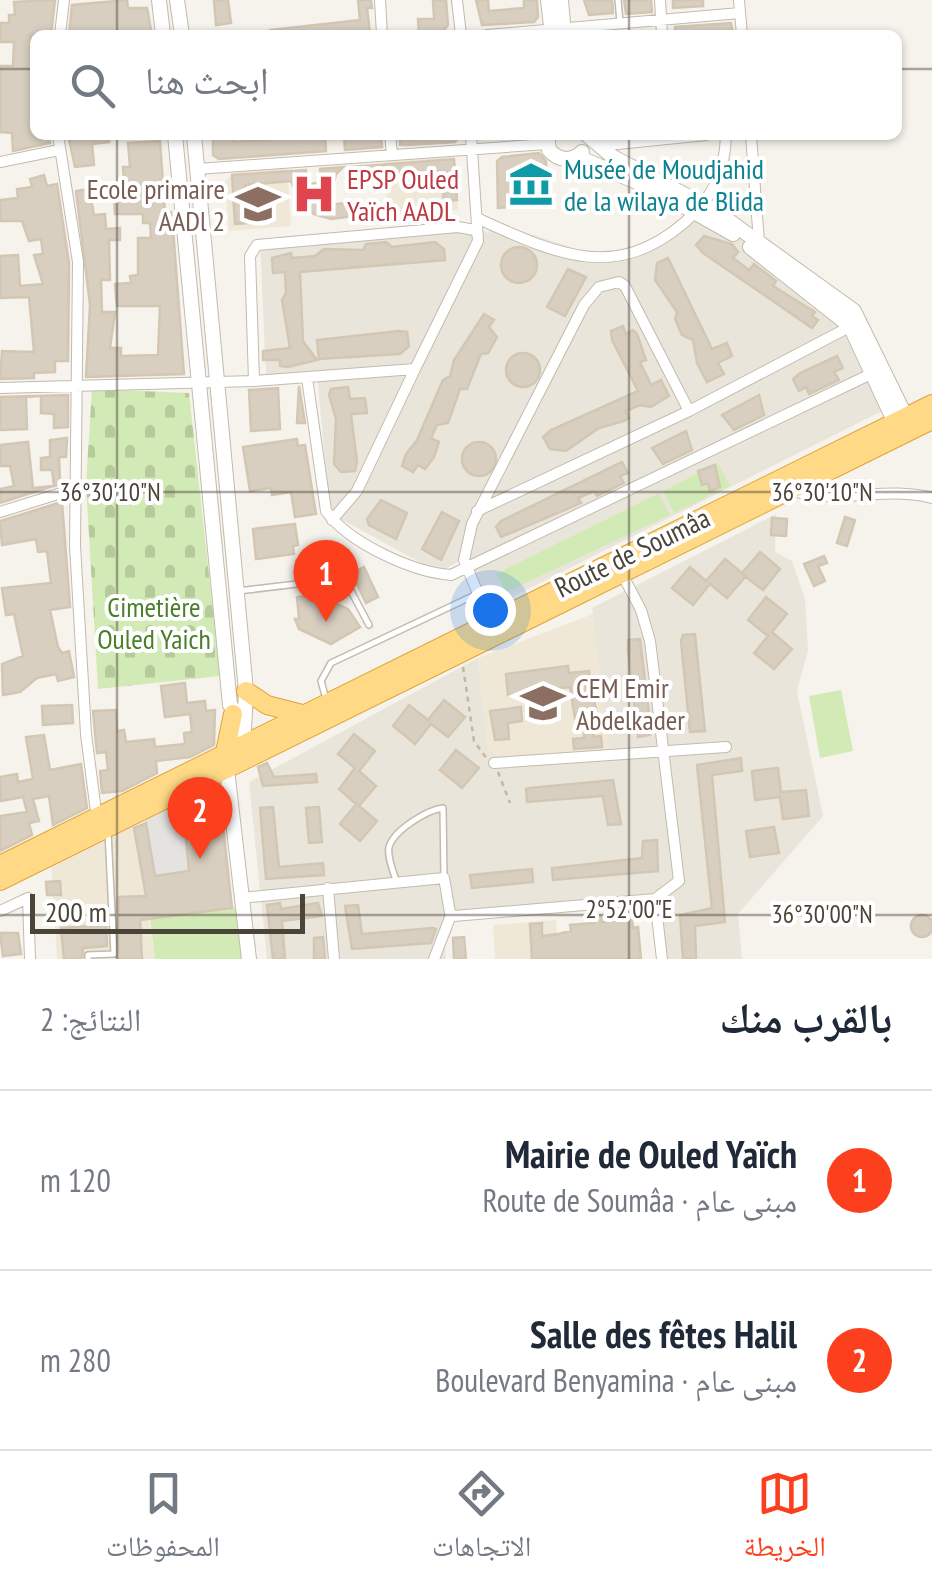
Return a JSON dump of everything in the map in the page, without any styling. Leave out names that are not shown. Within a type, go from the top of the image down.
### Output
[{"type":"highway","name":"Route de Soumâa","points":[[229,762],[461,653],[932,404]]},
{"type":"highway","name":"Route de Soumâa","points":[[785,484],[932,420]]},
{"type":"highway","name":"Route de Soumâa","points":[[229,762],[245,742],[490,622],[618,567]]},
{"type":"highway","points":[[246,691],[267,705],[302,714]]},
{"type":"highway","points":[[0,881],[102,824],[229,762],[240,714]]},
{"type":"highway","points":[[0,866],[102,824]]},
{"type":"street","points":[[61,30],[64,0]]},
{"type":"street","points":[[159,0],[162,30]]},
{"type":"street","points":[[177,0],[181,30]]},
{"type":"street","points":[[380,0],[382,30]]},
{"type":"street","points":[[457,0],[460,30]]},
{"type":"street","points":[[548,0],[557,30]]},
{"type":"street","points":[[558,30],[561,0]]},
{"type":"street","points":[[660,0],[662,30]]},
{"type":"street","points":[[739,0],[742,30]]},
{"type":"street","points":[[574,30],[740,13]]},
{"type":"street","points":[[58,140],[78,262],[74,489],[86,734],[102,824]]},
{"type":"street","points":[[175,140],[197,383],[245,742]]},
{"type":"street","points":[[195,140],[246,691],[240,714]]},
{"type":"street","points":[[391,140],[392,154]]},
{"type":"street","points":[[332,520],[357,492],[479,236],[471,140]]},
{"type":"street","points":[[198,169],[472,150],[547,140],[558,158],[578,156],[699,207],[856,324],[873,373],[900,420]]},
{"type":"street","points":[[578,156],[589,140]]},
{"type":"street","points":[[592,140],[759,242],[843,302],[900,420]]},
{"type":"street","points":[[479,219],[548,248],[606,260],[640,253],[699,207],[718,183],[725,140]]},
{"type":"street","points":[[751,140],[759,242]]},
{"type":"street","points":[[0,162],[59,150]]},
{"type":"street","points":[[254,381],[250,256],[257,245],[458,227],[474,230],[479,236]]},
{"type":"street","points":[[490,622],[466,568],[464,548],[477,511],[584,305],[599,287],[619,282],[625,286],[690,411]]},
{"type":"street","points":[[477,511],[690,411],[856,324]]},
{"type":"street","points":[[0,388],[254,381],[415,369]]},
{"type":"street","points":[[307,378],[322,503],[332,520],[369,544],[420,568],[451,574],[873,373]]},
{"type":"street","points":[[785,484],[808,496],[878,491],[932,498]]},
{"type":"street","points":[[0,512],[74,489]]},
{"type":"street","points":[[451,916],[655,899],[679,881],[647,626],[618,567]]},
{"type":"street","points":[[494,763],[726,747]]},
{"type":"street","points":[[229,762],[249,959]]},
{"type":"street","points":[[240,898],[444,878],[451,916],[434,959]]},
{"type":"street","points":[[328,888],[334,959]]},
{"type":"street","points":[[0,911],[28,898],[30,959]]},
{"type":"street","points":[[655,899],[662,959]]},
{"type":"lane","points":[[619,0],[621,24]]},
{"type":"lane","points":[[235,592],[332,580],[350,591],[368,626]]},
{"type":"lane","points":[[327,702],[321,681],[331,663],[477,594]]},
{"type":"lane","points":[[396,880],[389,854],[394,839],[427,811],[443,808],[444,878]]},
{"type":"lane","points":[[88,959],[88,955],[114,954],[102,824]]},
{"type":"path","points":[[461,653],[474,741],[494,763],[510,803]]},
{"type":"shaded area","points":[[454,157],[458,210],[388,215],[384,162]]},
{"type":"shaded area","name":"Ecole primaire AADl 2","points":[[287,168],[291,226],[229,231],[225,181],[235,172]]},
{"type":"shaded area","points":[[702,209],[851,317],[892,406],[486,610],[474,584],[469,556],[445,569],[423,564],[330,513],[317,374],[266,378],[260,240],[477,227],[488,233],[493,222],[586,252],[637,253]]},
{"type":"shaded area","points":[[776,514],[775,552],[792,561],[805,599],[808,650],[797,691],[823,816],[738,914],[742,959],[664,959],[653,895],[457,912],[447,906],[443,928],[446,959],[267,959],[249,782],[478,658],[487,747],[593,614],[592,608]]},
{"type":"shaded area","name":"CEM Emir Abdelkader","points":[[593,614],[609,750],[501,761],[487,748],[478,658]]},
{"type":"shaded area","points":[[226,780],[227,808],[192,811],[196,870],[155,876],[145,817]]},
{"type":"shaded area","points":[[134,823],[155,959],[57,959],[51,863]]},
{"type":"shaded area","points":[[556,920],[559,959],[495,959],[493,925]]},
{"type":"green space","name":"Cimetière Ouled Yaich","points":[[92,389],[189,393],[220,676],[98,689],[86,484]]},
{"type":"green space","points":[[718,463],[730,486],[674,513],[663,491]]},
{"type":"green space","points":[[659,493],[670,515],[506,592],[496,574]]},
{"type":"green space","points":[[841,690],[853,751],[820,758],[809,696]]},
{"type":"green space","points":[[238,907],[243,959],[155,959],[150,919]]},
{"type":"building","points":[[55,0],[52,30],[30,30],[30,140],[50,143],[13,151],[12,133],[0,132],[0,66],[13,66],[14,42],[0,42],[0,23],[9,23],[9,15],[15,15],[14,2]]},
{"type":"building","points":[[127,0],[128,8],[147,8],[151,30],[70,30],[72,5]]},
{"type":"building","points":[[214,0],[228,0],[231,23],[216,25]]},
{"type":"building","points":[[358,0],[371,0],[372,8],[367,8],[370,30],[270,30],[360,20]]},
{"type":"building","points":[[433,0],[446,0],[448,25],[444,30],[419,30],[418,19],[434,19]]},
{"type":"building","points":[[476,0],[488,0],[489,11],[524,8],[524,0],[537,0],[538,17],[534,22],[482,25]]},
{"type":"building","points":[[584,0],[612,0],[613,13],[589,15]]},
{"type":"building","points":[[624,0],[651,0],[652,12],[626,14]]},
{"type":"building","points":[[673,0],[703,0],[703,6],[673,8]]},
{"type":"building","points":[[731,23],[732,30],[675,30],[675,27]]},
{"type":"building","points":[[69,140],[109,140],[92,144],[94,165],[75,167]]},
{"type":"building","points":[[213,140],[325,140],[326,151],[219,159],[213,155]]},
{"type":"building","points":[[344,140],[381,140],[382,147],[345,150]]},
{"type":"building","points":[[400,140],[456,140],[455,142],[400,145]]},
{"type":"building","points":[[160,141],[165,212],[171,212],[173,229],[184,374],[86,377],[90,305],[76,191],[97,188],[98,198],[91,199],[94,215],[105,214],[106,229],[120,228],[120,240],[109,240],[110,280],[101,280],[102,312],[115,312],[110,348],[121,348],[121,356],[158,355],[160,306],[117,306],[115,284],[131,283],[130,276],[138,275],[138,238],[151,238],[150,223],[143,223],[143,214],[115,214],[114,198],[125,198],[123,167],[130,167],[128,143]]},
{"type":"building","points":[[539,153],[546,161],[547,205],[498,208],[497,161]]},
{"type":"building","points":[[454,159],[457,200],[444,201],[441,171],[353,175],[352,167]]},
{"type":"building","points":[[343,167],[336,174],[329,205],[361,201],[362,215],[331,219],[314,214],[301,205],[291,181],[245,185],[248,223],[235,224],[232,175],[306,170],[307,184],[321,183],[320,169]]},
{"type":"building","points":[[44,175],[47,186],[57,184],[69,263],[68,361],[55,361],[55,372],[34,373],[34,378],[0,379],[2,351],[34,352],[29,297],[0,298],[0,256],[18,255],[20,286],[43,284],[34,255],[43,254],[41,239],[29,241],[22,221],[0,221],[0,200],[18,198],[17,189],[32,187],[30,179]]},
{"type":"building","points":[[704,236],[732,244],[738,252],[733,258],[749,270],[754,264],[776,281],[773,286],[815,312],[812,316],[818,320],[812,328],[703,253],[696,245]]},
{"type":"building","points":[[386,242],[392,247],[435,242],[444,249],[445,260],[300,272],[303,341],[317,360],[288,367],[280,366],[280,360],[263,360],[263,351],[290,348],[282,300],[286,293],[285,272],[273,273],[272,258],[291,253],[292,258],[315,256],[324,249],[363,250],[366,244]]},
{"type":"building","points":[[519,247],[531,253],[537,265],[531,277],[519,283],[507,277],[501,265],[507,253]]},
{"type":"building","points":[[668,258],[712,349],[727,343],[732,356],[718,363],[724,374],[707,382],[697,363],[693,340],[682,335],[675,319],[677,312],[655,280],[657,263]]},
{"type":"building","points":[[568,269],[586,277],[565,316],[547,307]]},
{"type":"building","points":[[484,314],[494,320],[489,327],[497,337],[488,353],[481,354],[467,389],[460,389],[448,423],[437,425],[431,438],[439,442],[434,457],[425,469],[418,465],[413,472],[402,466],[406,454],[417,440],[443,380],[450,376],[454,360]]},
{"type":"building","points":[[623,326],[626,334],[633,330],[637,334],[646,360],[640,362],[651,385],[661,380],[669,396],[651,407],[640,405],[626,411],[629,418],[599,428],[566,451],[550,449],[543,437],[551,430],[638,391],[612,340],[611,331]]},
{"type":"building","points":[[407,332],[409,346],[400,354],[319,359],[317,340]]},
{"type":"building","points":[[523,353],[535,358],[540,370],[535,382],[523,387],[511,382],[506,370],[511,358]]},
{"type":"building","points":[[837,356],[843,368],[834,372],[839,380],[809,394],[806,387],[799,391],[793,379]]},
{"type":"building","points":[[299,386],[305,423],[297,423]]},
{"type":"building","points":[[348,387],[350,399],[365,398],[367,413],[351,414],[357,462],[355,471],[341,472],[334,464],[336,419],[329,395],[331,389]]},
{"type":"building","points":[[278,388],[280,429],[251,431],[249,390]]},
{"type":"building","points":[[68,395],[68,427],[54,428],[54,414],[41,413],[41,396],[26,397],[27,429],[0,430],[0,397]]},
{"type":"building","points":[[759,395],[764,415],[734,430],[722,415]]},
{"type":"building","points":[[686,431],[692,450],[663,464],[652,448]]},
{"type":"building","points":[[67,438],[66,457],[59,457],[60,480],[67,482],[54,486],[52,470],[41,470],[41,458],[50,457],[50,440]]},
{"type":"building","points":[[297,439],[298,446],[305,445],[316,514],[295,517],[291,492],[272,495],[271,488],[250,491],[243,447]]},
{"type":"building","points":[[28,442],[33,488],[53,486],[0,503],[0,489],[14,486],[10,466],[0,466],[0,445]]},
{"type":"building","points":[[479,442],[491,447],[496,459],[491,471],[479,476],[467,471],[462,459],[467,447]]},
{"type":"building","points":[[622,462],[628,473],[620,476],[624,483],[597,496],[594,491],[578,498],[581,503],[501,537],[496,527],[501,521]]},
{"type":"building","points":[[715,465],[720,487],[710,491],[708,483],[702,485],[698,471]]},
{"type":"building","points":[[381,500],[407,513],[396,539],[369,525],[367,519]]},
{"type":"building","points":[[62,502],[70,607],[50,610],[58,647],[62,653],[69,651],[74,677],[58,681],[56,674],[37,678],[20,692],[3,695],[2,664],[23,656],[14,614],[6,615],[2,588],[51,583],[47,551],[38,552],[36,539],[2,545],[0,521]]},
{"type":"building","points":[[442,512],[459,521],[441,560],[422,549]]},
{"type":"building","points":[[845,517],[855,520],[847,546],[837,543]]},
{"type":"building","points":[[772,518],[787,519],[786,536],[771,535]]},
{"type":"building","points":[[295,524],[298,545],[293,546],[294,554],[256,559],[253,529]]},
{"type":"building","points":[[760,552],[780,569],[763,590],[742,574],[745,577],[727,598],[710,584],[693,605],[672,588],[690,567],[706,581],[725,559],[742,573]]},
{"type":"building","points":[[824,556],[827,563],[818,566],[825,581],[814,586],[804,564]]},
{"type":"building","points":[[317,560],[317,573],[296,574],[296,561]]},
{"type":"building","points":[[364,567],[378,597],[366,603],[352,573]]},
{"type":"building","points":[[316,595],[348,609],[360,627],[331,644],[299,629],[295,619],[299,619],[297,597]]},
{"type":"building","points":[[766,597],[787,614],[772,632],[792,649],[774,669],[754,653],[768,636],[748,620]]},
{"type":"building","points":[[695,634],[705,731],[690,732],[681,641],[683,635]]},
{"type":"building","points":[[640,639],[651,731],[650,735],[638,737],[628,640]]},
{"type":"building","points":[[568,666],[569,673],[589,671],[597,716],[593,737],[601,736],[602,747],[574,749],[573,739],[584,738],[584,718],[575,719],[570,687],[508,695],[506,674]]},
{"type":"building","points":[[185,683],[187,703],[205,701],[206,711],[215,710],[214,745],[190,757],[156,761],[157,773],[122,791],[102,793],[100,771],[108,770],[106,752],[97,753],[93,711],[116,710],[117,731],[124,730],[126,742],[154,739],[155,747],[185,744],[184,733],[192,732],[190,714],[165,717],[161,686]]},
{"type":"building","points":[[444,700],[465,717],[448,737],[431,724],[415,744],[393,726],[409,705],[428,720]]},
{"type":"building","points":[[72,705],[73,723],[43,725],[42,706]]},
{"type":"building","points":[[521,707],[522,721],[508,723],[509,739],[495,740],[490,711]]},
{"type":"building","points":[[354,734],[375,751],[359,771],[376,786],[359,806],[377,821],[360,841],[340,824],[356,804],[339,789],[355,768],[338,754]]},
{"type":"building","points":[[44,735],[50,770],[81,764],[87,808],[53,825],[49,796],[33,799],[39,821],[29,823],[32,835],[0,851],[0,816],[27,812],[23,797],[1,801],[0,777],[17,774],[18,782],[33,779],[26,737]]},
{"type":"building","points":[[456,750],[479,768],[462,788],[440,770]]},
{"type":"building","points":[[741,758],[742,771],[712,775],[725,922],[695,926],[696,959],[683,959],[680,915],[712,908],[697,765]]},
{"type":"building","points":[[267,763],[274,777],[316,774],[317,782],[263,786],[258,767]]},
{"type":"building","points":[[778,768],[781,792],[806,790],[809,816],[783,819],[780,797],[755,800],[752,771]]},
{"type":"building","points":[[613,780],[621,824],[608,825],[603,796],[527,802],[526,789]]},
{"type":"building","points":[[273,807],[279,867],[323,863],[324,875],[266,879],[260,808]]},
{"type":"building","points":[[319,807],[322,842],[309,843],[306,808]]},
{"type":"building","points":[[221,809],[232,908],[140,920],[142,959],[118,959],[119,897],[146,896],[134,828],[146,823],[155,876],[189,871],[186,839],[194,838],[192,810]]},
{"type":"building","points":[[774,827],[779,853],[750,857],[746,831]]},
{"type":"building","points":[[657,840],[658,871],[553,880],[552,868],[642,858],[643,841]]},
{"type":"building","points":[[532,869],[533,882],[472,888],[470,875]]},
{"type":"building","points":[[60,881],[61,895],[47,895],[46,882]]},
{"type":"building","points":[[280,903],[281,909],[318,903],[322,916],[282,921],[285,959],[273,959],[267,905]]},
{"type":"building","points":[[358,905],[362,934],[433,928],[436,929],[431,943],[352,949],[345,906]]},
{"type":"building","points":[[922,915],[930,918],[930,934],[922,937],[914,934],[911,926],[914,918]]},
{"type":"building","points":[[601,916],[602,922],[632,920],[633,928],[638,927],[641,959],[532,959],[530,924],[542,923],[542,936],[571,931],[570,925],[594,923],[594,917]]},
{"type":"building","points":[[106,925],[107,946],[83,948],[82,959],[64,959],[61,928]]},
{"type":"building","points":[[0,933],[18,933],[21,954],[3,956]]},
{"type":"building","points":[[323,937],[325,959],[314,959],[314,938]]},
{"type":"building","points":[[464,937],[466,959],[454,959],[453,938]]},
{"type":"place","name":"Musée de Moudjahid de la wilaya de Blida","points":[[531,184]]},
{"type":"place","name":"EPSP Ouled Yaïch AADL","points":[[314,194]]},
{"type":"place","name":"Ecole primaire AADl 2","points":[[258,204]]},
{"type":"place","name":"Mairie de Ouled Yaïch","points":[[326,622]]},
{"type":"place","name":"CEM Emir Abdelkader","points":[[543,703]]},
{"type":"place","name":"Salle des fêtes Halil","points":[[200,859]]}]
